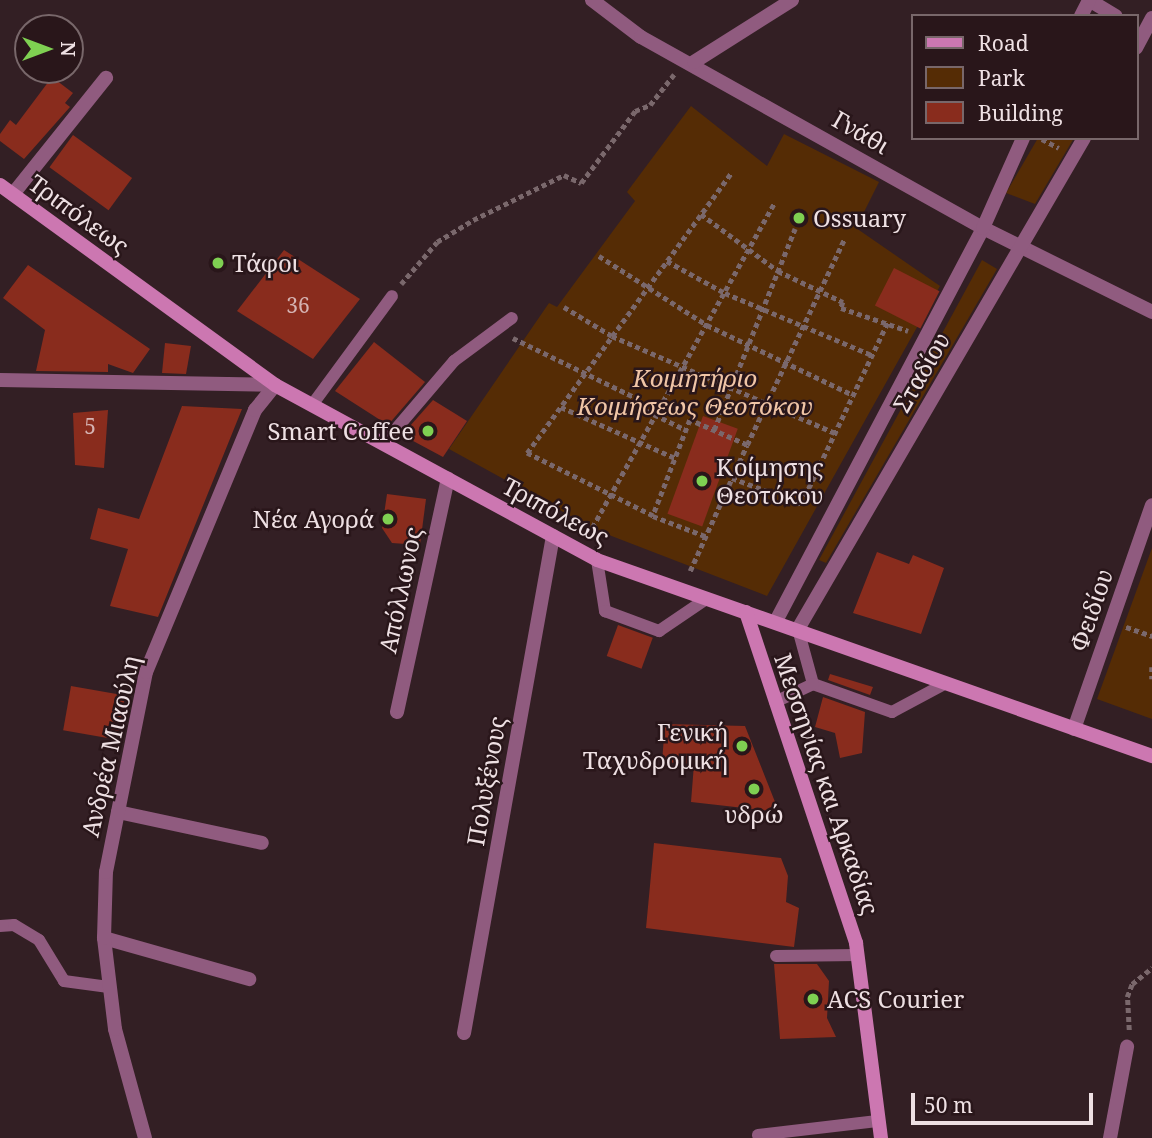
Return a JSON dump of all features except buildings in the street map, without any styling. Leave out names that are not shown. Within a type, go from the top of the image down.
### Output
[{"type":"main road","name":"Τριπόλεως","points":[[0,185],[275,385],[597,560],[1152,756]]},
{"type":"main road","name":"Μεσσηνίας και Αρκαδίας","points":[[746,612],[775,702],[836,869],[858,955],[881,1138]]},
{"type":"street","name":"Γνάθι","points":[[592,0],[641,37],[694,62],[983,228],[1022,244],[1152,312]]},
{"type":"street","points":[[1089,0],[1113,14]]},
{"type":"street","points":[[694,62],[787,1]]},
{"type":"street","points":[[1144,32],[1152,18]]},
{"type":"street","points":[[13,194],[106,78]]},
{"type":"street","name":"Σταδίου","points":[[776,621],[983,228],[1022,140]]},
{"type":"street","name":"Σταδίου","points":[[798,629],[1083,140]]},
{"type":"street","points":[[0,380],[275,385]]},
{"type":"street","name":"Ανδρέα Μιαούλη","points":[[145,1138],[108,988],[104,938],[106,872],[146,672],[255,410],[275,385]]},
{"type":"street","name":"Απόλλωνος","points":[[397,712],[448,478]]},
{"type":"street","name":"Φειδίου","points":[[1074,729],[1148,530],[1152,505]]},
{"type":"street","name":"Πολυξένους","points":[[464,1033],[553,536]]},
{"type":"street","points":[[118,813],[262,843]]},
{"type":"street","points":[[104,938],[249,979]]},
{"type":"street","points":[[1110,1138],[1127,1047]]},
{"type":"lane","points":[[312,405],[392,296]]},
{"type":"lane","points":[[384,443],[454,360],[512,318]]},
{"type":"lane","points":[[597,560],[605,611],[659,631],[706,598]]},
{"type":"lane","points":[[798,629],[813,684]]},
{"type":"lane","points":[[775,702],[813,684],[892,712],[946,683]]},
{"type":"lane","points":[[0,926],[14,925],[39,940],[64,981],[108,988]]},
{"type":"lane","points":[[776,956],[858,955]]},
{"type":"lane","points":[[758,1135],[877,1121]]},
{"type":"path","points":[[392,296],[437,242],[473,220],[564,175],[580,183],[635,111],[664,91],[680,56]]},
{"type":"path","points":[[705,537],[653,516],[527,453],[731,173]]},
{"type":"path","points":[[588,535],[774,203]]},
{"type":"path","points":[[701,215],[778,271],[844,302],[841,308],[888,322],[924,339]]},
{"type":"path","points":[[714,430],[795,229]]},
{"type":"path","points":[[690,570],[844,240]]},
{"type":"path","points":[[599,256],[707,324],[853,395]]},
{"type":"path","points":[[667,261],[725,293],[872,355]]},
{"type":"path","points":[[564,307],[612,336],[835,433]]},
{"type":"path","points":[[732,478],[801,504],[888,322]]},
{"type":"path","points":[[521,342],[642,401],[639,407],[686,430]]},
{"type":"path","points":[[561,407],[675,458]]},
{"type":"path","points":[[653,516],[690,420],[747,445]]},
{"type":"path","points":[[1152,667],[1152,679]]},
{"type":"path","points":[[1127,1047],[1126,997],[1132,984],[1152,968]]},
{"type":"green space","name":"Κοιμητήριο Κοιμήσεως Θεοτόκου","points":[[691,106],[767,166],[784,134],[879,182],[856,228],[940,286],[767,596],[596,530],[449,449],[549,303],[557,307],[635,201],[627,192]]},
{"type":"green space","points":[[1037,140],[1073,140],[1035,204],[1006,193]]},
{"type":"green space","points":[[982,260],[997,269],[826,563],[819,560]]},
{"type":"green space","points":[[1152,548],[1152,719],[1097,699]]},
{"type":"place","name":"Ossuary","points":[[799,218]]},
{"type":"place","name":"Τάφοι","points":[[218,263]]},
{"type":"place","name":"Smart Coffee","points":[[428,431]]},
{"type":"place","name":"Κοίμησης Θεοτόκου","points":[[702,481]]},
{"type":"place","name":"Νέα Αγορά","points":[[388,519]]},
{"type":"place","name":"Γενική Ταχυδρομική","points":[[742,746]]},
{"type":"place","name":"υδρώ","points":[[754,789]]},
{"type":"place","name":"ACS Courier","points":[[813,999]]}]
